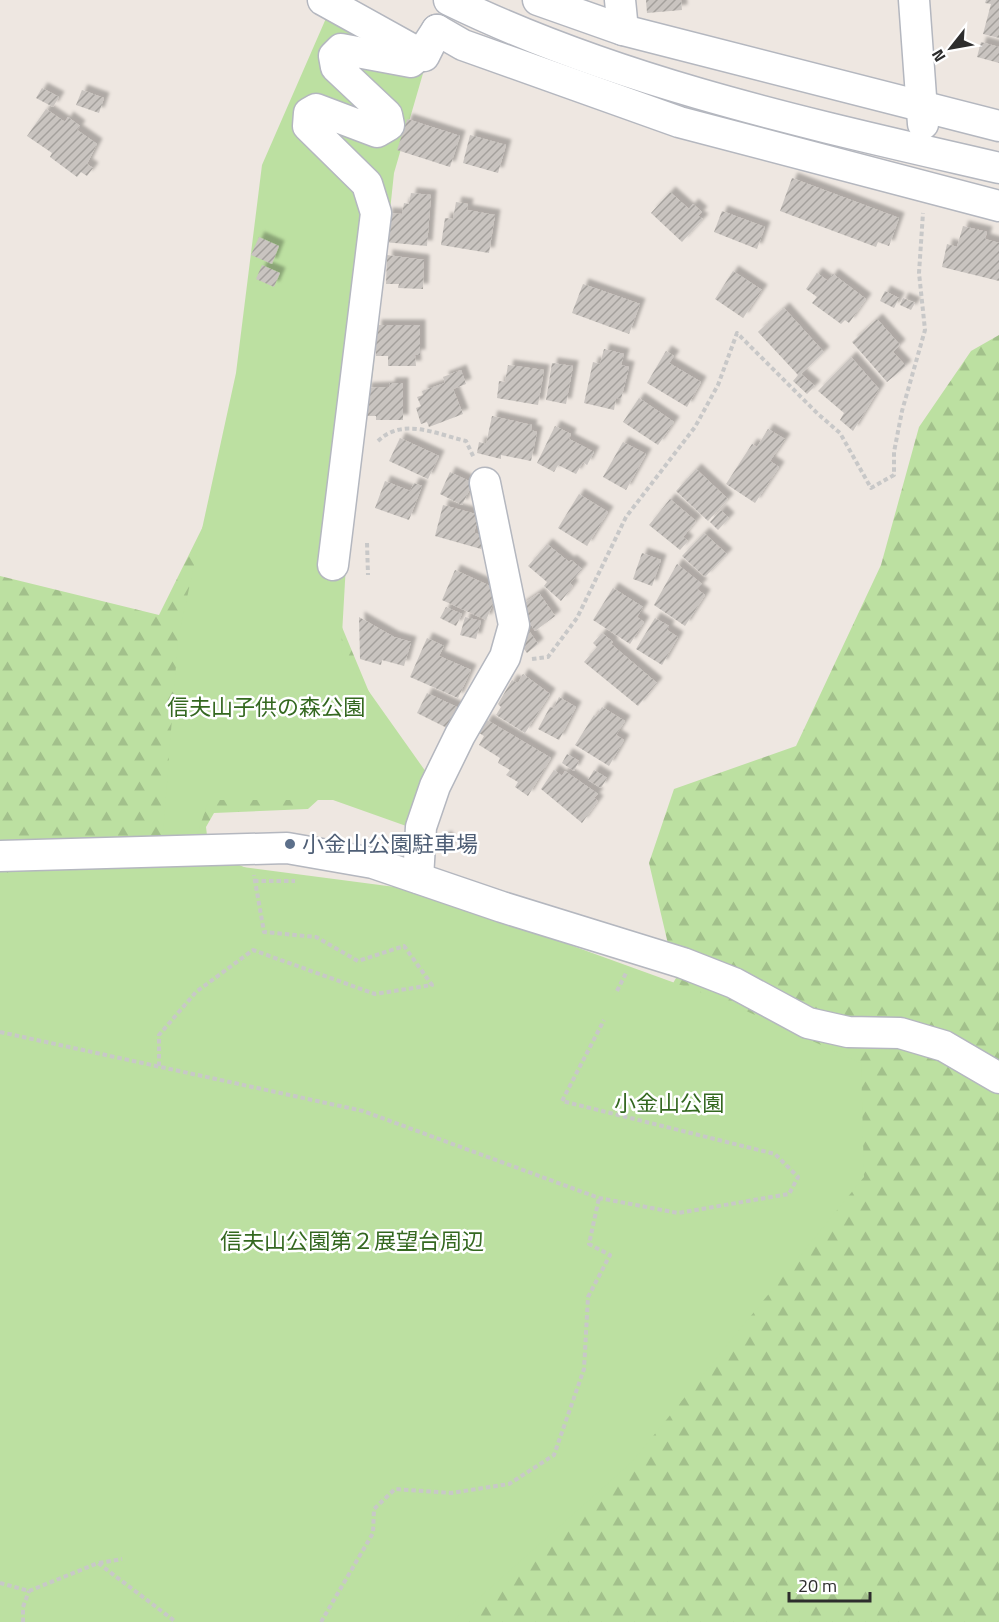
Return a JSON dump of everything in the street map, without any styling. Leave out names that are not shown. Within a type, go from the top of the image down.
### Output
[{"type":"street","points":[[323,0],[424,56],[437,30]]},
{"type":"street","points":[[449,0],[578,54],[775,115],[999,168]]},
{"type":"street","points":[[538,0],[622,30],[999,126]]},
{"type":"street","points":[[620,0],[622,30]]},
{"type":"street","points":[[914,0],[925,151]]},
{"type":"street","points":[[437,30],[463,45],[679,122],[999,206]]},
{"type":"street","points":[[333,565],[376,213],[367,184],[308,126],[309,113],[316,109],[377,132],[389,125],[387,115],[336,67],[334,56],[341,49],[411,62],[422,54],[437,30]]},
{"type":"street","points":[[418,878],[421,827],[435,786],[460,735],[505,657],[514,625],[485,483]]},
{"type":"street","points":[[0,856],[252,847],[287,848],[325,853],[373,863],[502,907],[683,963],[734,983],[808,1023],[848,1032],[900,1033],[944,1046],[999,1078]]},
{"type":"path","points":[[505,657],[521,660],[548,657],[577,618],[626,517],[699,419],[718,385],[737,333],[840,433],[871,488],[894,474],[894,452],[902,411],[925,330],[919,273],[925,186]]},
{"type":"path","points":[[372,446],[389,431],[406,427],[466,441],[485,483]]},
{"type":"path","points":[[366,533],[368,575]]},
{"type":"path","points":[[159,1066],[159,1035],[196,992],[253,950],[375,994],[432,985],[404,946],[358,961],[316,937],[264,932],[254,881],[252,847]]},
{"type":"path","points":[[254,881],[304,882]]},
{"type":"path","points":[[0,1032],[363,1110],[599,1198],[678,1213],[789,1194],[798,1177],[775,1154],[562,1101],[604,1020]]},
{"type":"path","points":[[321,1622],[373,1533],[374,1509],[395,1489],[451,1493],[509,1484],[554,1455],[584,1369],[588,1297],[610,1255],[589,1244],[599,1198]]},
{"type":"path","points":[[0,1583],[29,1591],[98,1563],[122,1559]]},
{"type":"path","points":[[98,1563],[176,1622]]},
{"type":"path","points":[[23,1622],[23,1607],[29,1591]]},
{"type":"green space","name":"信夫山子供の森公園","points":[[334,0],[347,0],[439,44],[424,70],[394,173],[373,371],[346,564],[341,652],[426,772],[409,827],[333,800],[209,800],[196,837],[163,836],[178,639],[236,373],[262,165]]},
{"type":"green space","name":"小金山公園","points":[[999,335],[999,1622],[0,1622],[0,576],[159,615],[221,490],[317,567],[374,704],[361,761],[308,809],[214,813],[206,827],[209,852],[642,1038],[676,978],[649,863],[674,789],[796,746],[881,565],[919,427],[971,351]]},
{"type":"green space","name":"信夫山公園第２展望台周辺","points":[[205,862],[418,890],[722,1000],[861,1063],[864,1177],[632,1462],[452,1622],[0,1622],[0,873]]},
{"type":"building","points":[[646,0],[681,0],[682,10],[647,13]]},
{"type":"building","points":[[986,0],[999,0],[999,38],[983,34],[991,4],[985,3]]},
{"type":"building","points":[[981,42],[999,47],[999,63],[977,57]]},
{"type":"building","points":[[42,88],[59,97],[53,107],[36,98]]},
{"type":"building","points":[[82,90],[104,98],[99,113],[76,105]]},
{"type":"building","points":[[46,109],[65,122],[68,117],[80,126],[77,130],[97,144],[87,164],[93,168],[87,176],[81,172],[77,177],[50,157],[52,153],[27,136]]},
{"type":"building","points":[[407,119],[460,136],[450,167],[397,150]]},
{"type":"building","points":[[470,135],[506,145],[498,173],[463,163]]},
{"type":"building","points":[[792,178],[899,218],[889,246],[878,242],[876,247],[780,211]]},
{"type":"building","points":[[670,192],[689,209],[693,204],[702,212],[698,216],[703,219],[682,242],[651,213]]},
{"type":"building","points":[[411,193],[431,195],[427,246],[384,242],[387,213],[402,214],[404,203],[409,204]]},
{"type":"building","points":[[456,202],[468,204],[467,210],[495,215],[489,253],[441,245],[445,218],[453,219]]},
{"type":"building","points":[[722,211],[765,227],[757,249],[714,232]]},
{"type":"building","points":[[963,226],[987,232],[985,239],[999,243],[999,281],[942,267],[947,244],[957,247]]},
{"type":"building","points":[[259,237],[279,246],[272,264],[251,255]]},
{"type":"building","points":[[387,255],[424,260],[423,289],[398,288],[399,284],[386,284]]},
{"type":"building","points":[[262,265],[280,273],[274,287],[256,279]]},
{"type":"building","points":[[733,271],[762,290],[743,318],[715,299]]},
{"type":"building","points":[[817,273],[828,281],[833,274],[866,299],[849,323],[845,320],[841,324],[812,303],[817,297],[806,289]]},
{"type":"building","points":[[583,284],[640,304],[629,334],[572,313]]},
{"type":"building","points":[[885,291],[899,298],[894,308],[880,301]]},
{"type":"building","points":[[903,298],[915,303],[911,310],[900,305]]},
{"type":"building","points":[[784,308],[824,352],[801,374],[815,386],[807,394],[793,381],[798,375],[758,332]]},
{"type":"building","points":[[877,319],[900,345],[893,352],[906,366],[887,382],[852,342]]},
{"type":"building","points":[[376,325],[420,325],[420,355],[415,355],[416,366],[388,366],[388,356],[376,356]]},
{"type":"building","points":[[604,349],[624,354],[621,365],[629,367],[621,399],[616,398],[614,410],[584,403],[593,362],[600,364]]},
{"type":"building","points":[[666,351],[674,356],[669,363],[701,382],[687,407],[647,383]]},
{"type":"building","points":[[851,357],[879,389],[853,431],[840,420],[844,413],[818,391]]},
{"type":"building","points":[[552,363],[573,366],[566,404],[546,400]]},
{"type":"building","points":[[508,365],[544,370],[538,405],[497,398],[499,381],[505,382]]},
{"type":"building","points":[[461,370],[466,384],[453,389],[463,414],[429,427],[427,422],[421,424],[416,408],[421,406],[417,397],[423,395],[422,391],[445,383],[443,377]]},
{"type":"building","points":[[390,383],[403,383],[403,420],[376,420],[376,416],[366,416],[366,388],[389,387]]},
{"type":"building","points":[[639,398],[674,422],[658,445],[623,422]]},
{"type":"building","points":[[492,416],[532,425],[531,430],[537,432],[531,461],[501,455],[501,459],[477,453],[479,442],[486,444]]},
{"type":"building","points":[[555,426],[571,434],[569,439],[594,452],[587,465],[583,462],[576,474],[558,465],[554,472],[537,463]]},
{"type":"building","points":[[768,429],[785,439],[770,461],[779,467],[755,503],[726,484],[752,444],[757,447]]},
{"type":"building","points":[[400,438],[439,456],[428,479],[389,461]]},
{"type":"building","points":[[623,442],[646,454],[626,490],[603,477]]},
{"type":"building","points":[[696,469],[728,499],[708,521],[676,491]]},
{"type":"building","points":[[450,472],[473,483],[462,505],[440,494]]},
{"type":"building","points":[[385,481],[410,491],[414,483],[422,486],[409,520],[375,508]]},
{"type":"building","points":[[579,494],[608,512],[587,546],[558,528]]},
{"type":"building","points":[[670,499],[696,521],[683,537],[688,541],[680,550],[649,525]]},
{"type":"building","points":[[443,505],[479,515],[474,533],[485,536],[481,549],[435,536]]},
{"type":"building","points":[[721,510],[729,518],[718,530],[710,522]]},
{"type":"building","points":[[704,533],[727,554],[705,577],[682,556]]},
{"type":"building","points":[[547,544],[569,562],[571,560],[582,569],[570,583],[573,586],[561,601],[544,586],[547,582],[528,566]]},
{"type":"building","points":[[642,553],[661,560],[652,586],[633,579]]},
{"type":"building","points":[[677,564],[702,584],[697,589],[705,595],[685,626],[654,605]]},
{"type":"building","points":[[455,570],[499,590],[486,620],[442,600]]},
{"type":"building","points":[[613,588],[643,607],[637,617],[644,622],[630,644],[593,620]]},
{"type":"building","points":[[539,593],[555,616],[535,631],[520,606]]},
{"type":"building","points":[[446,607],[462,614],[456,626],[440,618]]},
{"type":"building","points":[[359,617],[394,637],[411,642],[404,666],[382,660],[381,665],[360,659]]},
{"type":"building","points":[[465,617],[481,621],[476,639],[460,635]]},
{"type":"building","points":[[655,618],[669,626],[667,630],[678,637],[662,665],[636,649]]},
{"type":"building","points":[[527,628],[538,644],[527,653],[515,637]]},
{"type":"building","points":[[602,633],[613,642],[611,644],[657,683],[638,706],[584,662],[597,647],[593,643]]},
{"type":"building","points":[[427,638],[444,646],[439,656],[471,670],[458,698],[410,677]]},
{"type":"building","points":[[523,674],[550,694],[525,733],[496,715],[501,707],[498,704],[512,680],[518,683]]},
{"type":"building","points":[[427,693],[461,709],[451,730],[417,713]]},
{"type":"building","points":[[559,697],[576,707],[559,740],[538,729],[550,707],[554,708]]},
{"type":"building","points":[[602,707],[625,721],[616,735],[624,740],[609,766],[575,745],[594,715],[596,717]]},
{"type":"building","points":[[487,720],[551,758],[528,796],[515,787],[518,782],[506,775],[510,770],[498,763],[500,758],[479,745],[484,736],[479,733]]},
{"type":"building","points":[[567,754],[579,761],[574,771],[562,763]]},
{"type":"building","points":[[554,770],[562,776],[565,771],[598,794],[594,798],[598,801],[582,823],[541,789]]},
{"type":"building","points":[[594,770],[607,778],[601,788],[588,780]]},
{"type":"building","points":[[446,836],[452,846],[444,850],[438,841]]},
{"type":"place","name":"小金山公園駐車場","points":[[290,844]]}]
